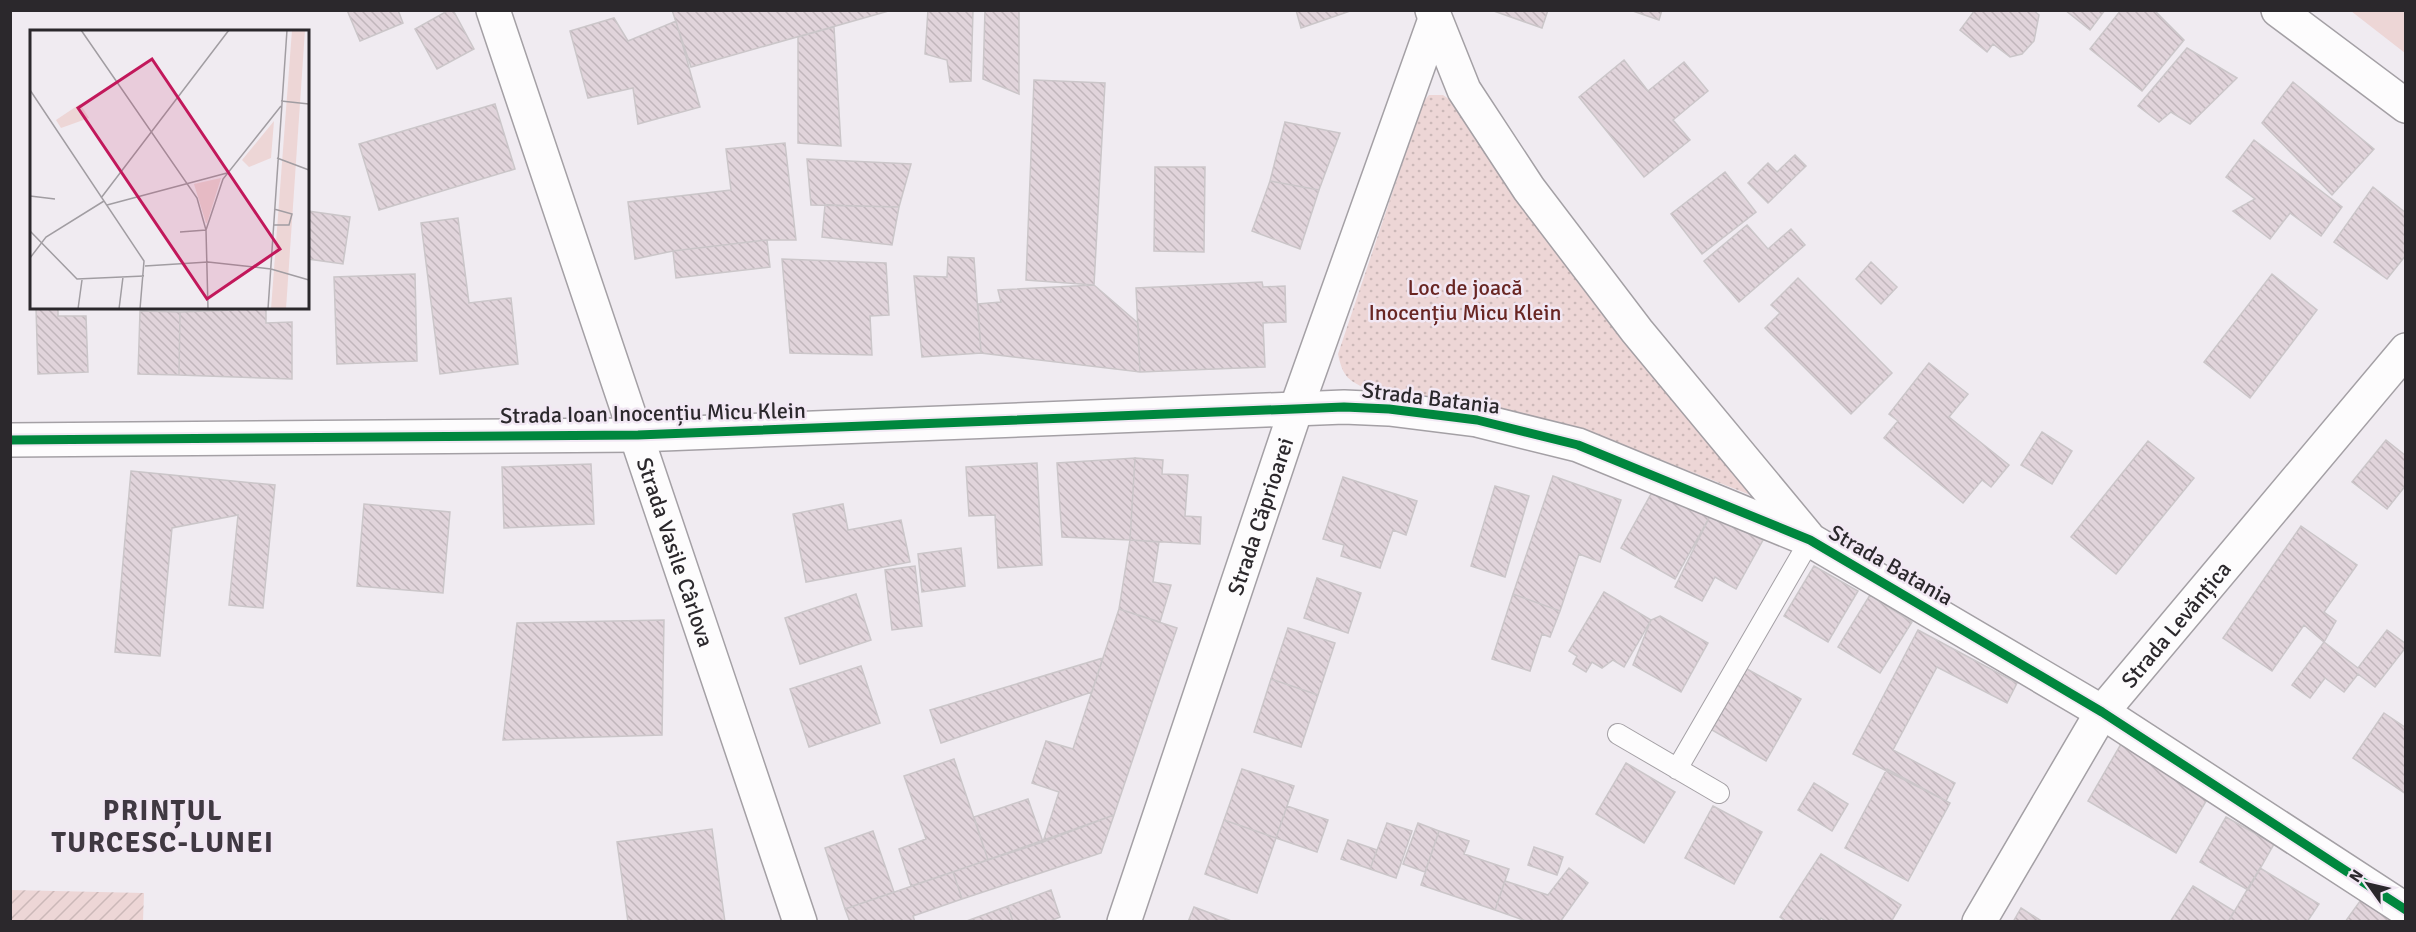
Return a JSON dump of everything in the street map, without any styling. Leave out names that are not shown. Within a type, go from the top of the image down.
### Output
[{"type":"street","name":"Strada Vasile Cârlova","points":[[493,10],[800,921]]},
{"type":"street","points":[[2278,10],[2406,106]]},
{"type":"street","name":"Strada Căprioarei","points":[[1124,921],[1296,409],[1433,15]]},
{"type":"street","name":"Strada Batania","points":[[1433,15],[1464,90],[1528,189],[1637,331],[1810,540]]},
{"type":"street","name":"Strada Levănțica","points":[[1979,921],[2102,712],[2406,350]]},
{"type":"street","name":"Strada Batania","points":[[1296,409],[1344,407],[1389,409],[1477,420],[1578,445],[1810,540],[2102,712],[2406,910]]},
{"type":"street","name":"Strada Ioan Inocențiu Micu Klein","points":[[10,440],[638,435],[1296,409]]},
{"type":"lane","points":[[1677,769],[1810,540]]},
{"type":"lane","points":[[1618,734],[1719,793]]},
{"type":"green space","points":[[2351,11],[2405,11],[2405,53]]},
{"type":"green space","name":"Loc de joacă Inocențiu Micu Klein","points":[[1429,95],[1443,95],[1453,102],[1469,130],[1517,200],[1753,496],[1605,438],[1509,410],[1370,390],[1348,378],[1338,354],[1423,102]]},
{"type":"green space","points":[[11,890],[144,893],[143,921],[11,921]]},
{"type":"building","points":[[347,10],[398,10],[403,23],[360,41]]},
{"type":"building","points":[[453,10],[474,49],[437,69],[415,29]]},
{"type":"building","points":[[672,10],[892,10],[691,67]]},
{"type":"building","points":[[928,10],[973,10],[971,81],[950,82],[947,60],[925,54]]},
{"type":"building","points":[[985,10],[1019,10],[1019,94],[983,79]]},
{"type":"building","points":[[1296,10],[1353,10],[1301,28]]},
{"type":"building","points":[[1491,10],[1548,10],[1542,28]]},
{"type":"building","points":[[1630,10],[1662,10],[1659,20]]},
{"type":"building","points":[[1975,10],[2033,10],[2039,15],[2034,41],[2022,54],[2010,57],[1993,44],[1987,52],[1960,30]]},
{"type":"building","points":[[2065,10],[2105,10],[2090,30]]},
{"type":"building","points":[[2121,10],[2154,10],[2184,40],[2142,91],[2090,49]]},
{"type":"building","points":[[614,18],[628,41],[676,21],[700,107],[638,124],[633,88],[588,98],[570,31]]},
{"type":"building","points":[[834,27],[841,146],[798,143],[798,37]]},
{"type":"building","points":[[2187,48],[2237,78],[2190,124],[2171,112],[2159,122],[2138,106]]},
{"type":"building","points":[[1624,60],[1648,91],[1684,62],[1708,91],[1673,120],[1690,140],[1644,177],[1579,97]]},
{"type":"building","points":[[1034,80],[1105,83],[1094,285],[1026,280]]},
{"type":"building","points":[[2293,82],[2374,149],[2332,195],[2262,123]]},
{"type":"building","points":[[495,104],[515,169],[379,210],[359,144]]},
{"type":"building","points":[[1285,122],[1340,133],[1319,190],[1270,181]]},
{"type":"building","points":[[2254,140],[2342,207],[2321,236],[2290,213],[2270,239],[2233,211],[2255,199],[2226,177]]},
{"type":"building","points":[[785,143],[796,240],[767,240],[673,251],[635,259],[628,202],[731,190],[726,149]]},
{"type":"building","points":[[1795,155],[1806,166],[1768,203],[1748,183],[1768,163],[1777,172]]},
{"type":"building","points":[[807,159],[911,164],[899,207],[811,205]]},
{"type":"building","points":[[1155,167],[1205,167],[1204,252],[1154,251]]},
{"type":"building","points":[[1725,172],[1756,212],[1702,254],[1671,214]]},
{"type":"building","points":[[1270,181],[1319,190],[1300,249],[1252,231]]},
{"type":"building","points":[[2373,187],[2406,213],[2406,255],[2387,279],[2334,242]]},
{"type":"building","points":[[825,205],[899,207],[892,245],[822,237]]},
{"type":"building","points":[[309,211],[350,217],[343,264],[309,259]]},
{"type":"building","points":[[458,218],[469,303],[511,298],[518,364],[440,374],[421,223]]},
{"type":"building","points":[[1747,225],[1768,249],[1791,229],[1805,245],[1739,302],[1704,261]]},
{"type":"building","points":[[767,240],[770,267],[676,278],[673,251]]},
{"type":"building","points":[[948,257],[974,258],[981,353],[922,357],[914,276],[947,277]]},
{"type":"building","points":[[782,259],[886,263],[889,315],[870,316],[872,355],[790,353]]},
{"type":"building","points":[[1871,262],[1897,287],[1881,304],[1856,279]]},
{"type":"building","points":[[415,274],[417,361],[337,364],[334,277]]},
{"type":"building","points":[[2272,274],[2317,310],[2250,398],[2204,362]]},
{"type":"building","points":[[1798,278],[1892,373],[1851,414],[1765,328],[1780,313],[1771,305]]},
{"type":"building","points":[[1262,282],[1263,287],[1285,286],[1286,322],[1263,323],[1265,367],[1140,372],[1136,288]]},
{"type":"building","points":[[1094,285],[1138,323],[1140,372],[981,353],[978,304],[1001,302],[998,290]]},
{"type":"building","points":[[36,309],[58,309],[58,316],[86,316],[88,372],[38,374]]},
{"type":"building","points":[[266,309],[266,323],[292,322],[292,379],[179,375],[180,312]]},
{"type":"building","points":[[140,311],[180,312],[179,375],[138,374]]},
{"type":"building","points":[[1929,363],[1968,394],[1949,417],[2009,465],[1991,487],[1982,480],[1963,503],[1884,438],[1898,421],[1889,414]]},
{"type":"building","points":[[2042,432],[2072,451],[2052,484],[2021,465]]},
{"type":"building","points":[[2386,440],[2406,456],[2406,485],[2387,509],[2352,482]]},
{"type":"building","points":[[2148,441],[2194,478],[2116,574],[2071,537]]},
{"type":"building","points":[[1135,458],[1163,460],[1162,474],[1188,475],[1185,516],[1201,517],[1200,544],[1130,540]]},
{"type":"building","points":[[1135,458],[1130,540],[1062,537],[1057,463]]},
{"type":"building","points":[[1037,463],[1042,565],[998,568],[995,515],[969,516],[966,467]]},
{"type":"building","points":[[591,464],[594,524],[504,528],[502,467]]},
{"type":"building","points":[[131,471],[275,485],[263,608],[229,605],[238,515],[172,528],[160,656],[115,652]]},
{"type":"building","points":[[1553,476],[1621,500],[1600,562],[1579,554],[1560,611],[1513,594]]},
{"type":"building","points":[[1343,477],[1417,501],[1406,535],[1393,530],[1380,568],[1341,556],[1344,545],[1323,539]]},
{"type":"building","points":[[1656,485],[1710,516],[1675,579],[1621,548]]},
{"type":"building","points":[[1495,486],[1529,496],[1505,577],[1471,566]]},
{"type":"building","points":[[364,504],[450,512],[443,593],[357,586]]},
{"type":"building","points":[[843,504],[848,530],[901,520],[910,562],[806,582],[793,514]]},
{"type":"building","points":[[1710,516],[1763,540],[1736,589],[1715,577],[1702,601],[1675,587]]},
{"type":"building","points":[[2301,526],[2357,565],[2324,612],[2336,621],[2324,642],[2304,625],[2272,671],[2223,638]]},
{"type":"building","points":[[1130,540],[1159,542],[1153,582],[1171,585],[1160,622],[1119,609]]},
{"type":"building","points":[[961,548],[965,586],[922,592],[918,554]]},
{"type":"building","points":[[915,566],[922,626],[892,630],[885,570]]},
{"type":"building","points":[[1814,566],[1858,591],[1828,642],[1784,616]]},
{"type":"building","points":[[1317,578],[1361,593],[1348,633],[1304,618]]},
{"type":"building","points":[[1604,592],[1651,620],[1624,667],[1613,660],[1602,668],[1592,662],[1586,672],[1573,664],[1577,656],[1569,651]]},
{"type":"building","points":[[856,594],[871,640],[800,664],[785,618]]},
{"type":"building","points":[[1513,594],[1560,611],[1550,637],[1542,634],[1530,671],[1492,659]]},
{"type":"building","points":[[1870,595],[1912,622],[1880,673],[1838,647]]},
{"type":"building","points":[[1119,609],[1177,628],[1114,815],[1043,842],[1059,792],[1032,783],[1046,741],[1073,749]]},
{"type":"building","points":[[1660,616],[1708,643],[1681,692],[1633,665],[1651,620]]},
{"type":"building","points":[[664,620],[662,735],[503,740],[517,623]]},
{"type":"building","points":[[1288,628],[1335,643],[1318,695],[1271,679]]},
{"type":"building","points":[[1918,630],[2017,683],[2007,703],[1937,667],[1893,750],[1955,783],[1946,801],[1853,754]]},
{"type":"building","points":[[2387,630],[2406,644],[2406,647],[2375,687],[2358,674],[2344,692],[2325,678],[2310,698],[2292,685],[2324,642],[2358,668]]},
{"type":"building","points":[[1103,658],[1092,692],[941,743],[930,710]]},
{"type":"building","points":[[861,666],[880,723],[809,747],[790,689]]},
{"type":"building","points":[[1747,669],[1801,699],[1766,761],[1712,730]]},
{"type":"building","points":[[1271,679],[1318,695],[1301,747],[1254,732]]},
{"type":"building","points":[[2384,713],[2406,728],[2406,794],[2353,758]]},
{"type":"building","points":[[2121,744],[2209,796],[2176,853],[2088,801]]},
{"type":"building","points":[[954,759],[988,860],[911,886],[899,849],[926,839],[904,776]]},
{"type":"building","points":[[1626,763],[1675,792],[1644,843],[1596,814]]},
{"type":"building","points":[[1242,769],[1294,786],[1276,838],[1224,820]]},
{"type":"building","points":[[1887,769],[1950,803],[1908,881],[1845,848]]},
{"type":"building","points":[[1814,783],[1848,804],[1832,831],[1798,810]]},
{"type":"building","points":[[1028,799],[1043,842],[988,860],[974,817]]},
{"type":"building","points":[[1287,806],[1328,820],[1317,852],[1276,838]]},
{"type":"building","points":[[1713,806],[1762,832],[1734,884],[1685,858]]},
{"type":"building","points":[[1114,815],[1101,853],[962,899],[953,872]]},
{"type":"building","points":[[2226,817],[2274,844],[2248,890],[2200,862]]},
{"type":"building","points":[[1224,820],[1276,838],[1257,893],[1205,874]]},
{"type":"building","points":[[1387,823],[1412,831],[1396,878],[1370,869]]},
{"type":"building","points":[[1418,823],[1439,831],[1425,872],[1403,864]]},
{"type":"building","points":[[712,829],[725,922],[628,922],[617,842]]},
{"type":"building","points":[[873,831],[894,892],[845,909],[825,848]]},
{"type":"building","points":[[1439,831],[1469,841],[1464,854],[1509,869],[1495,910],[1421,885]]},
{"type":"building","points":[[1348,840],[1377,850],[1370,869],[1341,859]]},
{"type":"building","points":[[1534,847],[1563,857],[1557,875],[1528,865]]},
{"type":"building","points":[[1821,854],[1901,905],[1891,922],[1827,922],[1821,918],[1819,922],[1787,922],[1780,917]]},
{"type":"building","points":[[1569,868],[1588,883],[1560,922],[1529,922],[1495,910],[1505,881],[1548,895]]},
{"type":"building","points":[[2260,868],[2319,904],[2307,922],[2228,922]]},
{"type":"building","points":[[953,872],[962,899],[913,916],[915,922],[850,922],[845,909]]},
{"type":"building","points":[[2193,886],[2234,911],[2228,922],[2170,922]]},
{"type":"building","points":[[1051,890],[1060,917],[1048,922],[1013,922],[1008,906]]},
{"type":"building","points":[[2363,897],[2397,922],[2345,922]]},
{"type":"building","points":[[1008,906],[1013,922],[964,922]]},
{"type":"building","points":[[1194,907],[1234,922],[1188,922]]},
{"type":"building","points":[[2021,908],[2043,922],[2013,922]]},
{"type":"cycle path","points":[[10,440],[638,435],[1344,407],[1389,409],[1477,420],[1578,445],[1810,540],[2102,712],[2406,910]]},
{"type":"district","name":"PRINȚUL TURCESC-LUNEI","points":[[163,827]]}]
